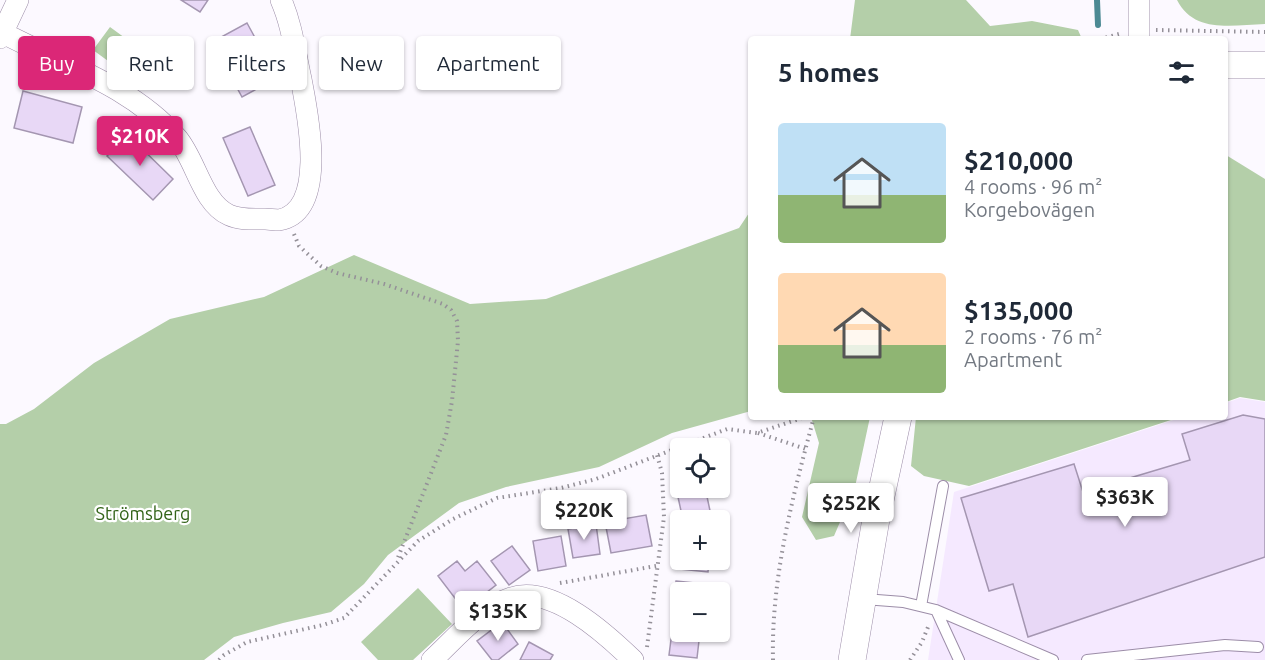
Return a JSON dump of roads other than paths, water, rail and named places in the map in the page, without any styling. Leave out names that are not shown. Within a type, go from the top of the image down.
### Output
[{"type":"street","points":[[18,0],[1,36],[109,84],[152,114],[185,147],[217,208],[236,218],[279,220],[297,209],[305,196],[312,158],[308,120],[289,17],[281,0]]},
{"type":"street","points":[[1139,0],[1139,35]]},
{"type":"street","points":[[1228,65],[1265,65]]},
{"type":"street","points":[[852,660],[897,420]]},
{"type":"street","points":[[432,660],[482,615],[499,603],[512,597],[525,595],[555,603],[584,618],[640,654]]},
{"type":"lane","points":[[921,606],[943,486]]},
{"type":"lane","points":[[862,598],[903,602],[936,610],[1053,660]]},
{"type":"lane","points":[[936,610],[959,660]]},
{"type":"lane","points":[[1087,660],[1225,645],[1258,647]]},
{"type":"waterway","points":[[1097,0],[1098,25]]},
{"type":"park label","name":"Strömsberg","points":[[143,513]]}]
